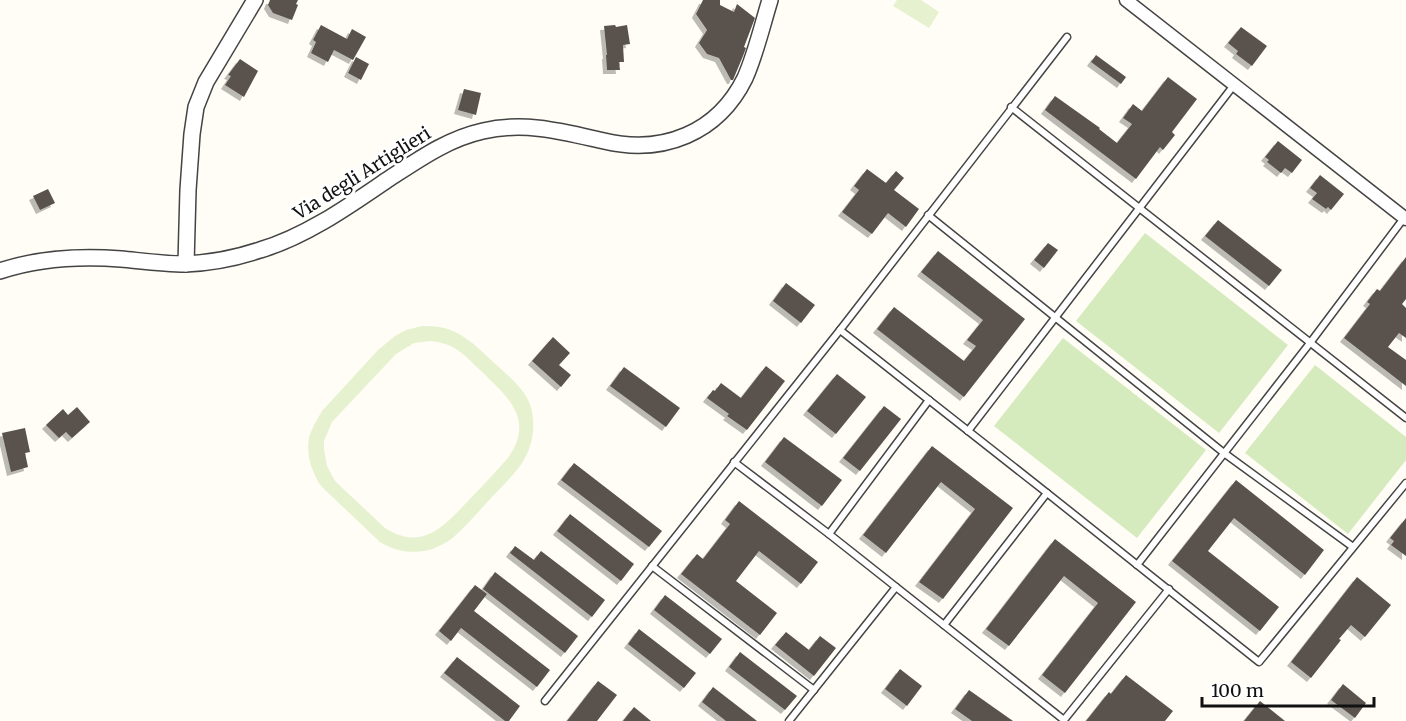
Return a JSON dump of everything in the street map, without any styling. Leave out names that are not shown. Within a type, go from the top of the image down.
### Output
[{"type":"street","points":[[186,264],[186,222],[196,107],[206,82],[255,0]]},
{"type":"street","name":"Via degli Artiglieri","points":[[0,271],[32,262],[82,258],[186,264],[230,258],[261,250],[287,241],[343,209],[433,150],[484,130],[507,127],[540,128],[625,145],[657,144],[686,136],[713,119],[727,106],[738,90],[750,66],[770,0]]},
{"type":"street","points":[[1126,0],[1405,218]]},
{"type":"lane","points":[[545,701],[840,330],[1067,37]]},
{"type":"lane","points":[[968,431],[1234,85]]},
{"type":"lane","points":[[1011,107],[1406,418]]},
{"type":"lane","points":[[928,215],[1224,453],[1353,547]]},
{"type":"lane","points":[[1137,565],[1405,218]]},
{"type":"lane","points":[[840,330],[1259,662],[1406,483]]},
{"type":"lane","points":[[829,534],[929,400]]},
{"type":"lane","points":[[734,462],[1064,720],[1169,589]]},
{"type":"lane","points":[[944,624],[1047,493]]},
{"type":"lane","points":[[652,566],[814,690]]},
{"type":"lane","points":[[789,721],[896,588]]},
{"type":"green space","points":[[897,0],[921,0],[939,12],[929,28],[893,6]]},
{"type":"green space","points":[[1145,233],[1288,345],[1219,433],[1076,321]]},
{"type":"green space","points":[[433,326],[452,330],[467,339],[521,389],[532,411],[533,423],[532,440],[528,451],[523,462],[510,478],[452,539],[430,550],[416,552],[401,551],[380,542],[324,489],[311,466],[308,446],[309,437],[322,411],[378,350],[406,330]],"holes":[[[439,342],[453,347],[464,355],[501,390],[515,410],[519,421],[519,432],[507,459],[451,519],[432,533],[422,537],[398,535],[385,528],[335,481],[327,466],[324,441],[332,422],[396,354],[414,343]]]},
{"type":"green space","points":[[1063,338],[1206,450],[1137,538],[994,426]]},
{"type":"green space","points":[[1315,365],[1406,437],[1406,460],[1348,534],[1245,453]]},
{"type":"building","points":[[270,0],[298,0],[292,20],[273,13],[268,5]]},
{"type":"building","points":[[703,0],[720,0],[720,5],[734,12],[737,4],[755,18],[733,80],[719,58],[707,54],[699,43],[707,30],[696,14]]},
{"type":"building","points":[[321,25],[347,39],[352,29],[366,37],[353,60],[334,50],[328,62],[311,53],[316,42],[313,40]]},
{"type":"building","points":[[615,25],[616,27],[627,25],[630,44],[623,45],[624,62],[619,62],[620,70],[607,70],[604,26]]},
{"type":"building","points":[[1241,27],[1267,46],[1252,66],[1236,54],[1238,51],[1228,43]]},
{"type":"building","points":[[1096,55],[1126,77],[1121,84],[1091,62]]},
{"type":"building","points":[[356,57],[369,64],[361,80],[348,73]]},
{"type":"building","points":[[240,59],[258,71],[244,97],[225,85],[231,76],[228,75]]},
{"type":"building","points":[[1168,77],[1197,99],[1172,132],[1175,135],[1163,150],[1160,147],[1136,179],[1045,110],[1055,96],[1117,143],[1132,124],[1123,118],[1133,104],[1142,111]]},
{"type":"building","points":[[464,89],[481,93],[476,115],[458,110]]},
{"type":"building","points":[[1278,141],[1302,160],[1292,173],[1285,168],[1281,173],[1267,162],[1269,160],[1265,157]]},
{"type":"building","points":[[867,169],[886,183],[896,171],[904,178],[894,190],[919,209],[906,227],[888,213],[872,234],[842,212],[859,190],[854,186]]},
{"type":"building","points":[[1320,175],[1344,194],[1331,210],[1312,199],[1317,193],[1310,188]]},
{"type":"building","points":[[48,189],[55,203],[40,210],[33,196]]},
{"type":"building","points":[[1218,220],[1282,270],[1269,286],[1205,236]]},
{"type":"building","points":[[1048,243],[1058,250],[1044,268],[1034,260]]},
{"type":"building","points":[[938,251],[1025,319],[964,397],[877,329],[894,307],[964,361],[976,346],[967,340],[983,320],[921,272]]},
{"type":"building","points":[[1406,257],[1406,299],[1402,304],[1406,308],[1406,338],[1399,333],[1388,347],[1406,360],[1406,386],[1344,338],[1370,304],[1367,302],[1377,289],[1380,291]]},
{"type":"building","points":[[786,283],[815,305],[801,323],[773,301]]},
{"type":"building","points":[[553,337],[570,353],[559,365],[571,375],[561,387],[532,361]]},
{"type":"building","points":[[766,366],[785,381],[747,430],[707,398],[721,383],[741,398]]},
{"type":"building","points":[[624,367],[680,408],[666,427],[610,386]]},
{"type":"building","points":[[837,374],[866,397],[836,434],[807,411]]},
{"type":"building","points":[[884,406],[901,419],[860,471],[843,458]]},
{"type":"building","points":[[77,407],[90,422],[72,438],[66,432],[59,438],[46,425],[63,409],[68,415]]},
{"type":"building","points":[[25,428],[30,452],[25,453],[28,467],[11,472],[2,433]]},
{"type":"building","points":[[784,437],[842,480],[822,506],[765,462]]},
{"type":"building","points":[[932,446],[1013,508],[943,599],[919,582],[975,509],[941,482],[886,553],[863,535]]},
{"type":"building","points":[[574,463],[662,531],[649,547],[561,480]]},
{"type":"building","points":[[1236,480],[1324,550],[1305,575],[1234,518],[1208,551],[1279,607],[1260,631],[1172,561]]},
{"type":"building","points":[[739,501],[818,562],[801,584],[759,551],[736,581],[777,613],[760,635],[681,574],[697,554],[703,559],[730,524],[725,520]]},
{"type":"building","points":[[570,514],[634,564],[621,581],[557,531]]},
{"type":"building","points":[[1406,518],[1406,556],[1391,545],[1394,541],[1390,538]]},
{"type":"building","points":[[1055,539],[1136,602],[1065,693],[1042,675],[1098,603],[1064,576],[1009,646],[986,629]]},
{"type":"building","points":[[515,546],[534,560],[541,551],[605,600],[592,617],[510,553]]},
{"type":"building","points":[[495,572],[578,636],[565,653],[483,589]]},
{"type":"building","points":[[1357,577],[1391,605],[1365,637],[1351,625],[1311,678],[1291,662]]},
{"type":"building","points":[[475,585],[487,594],[474,611],[550,670],[537,687],[461,628],[451,641],[439,631]]},
{"type":"building","points":[[665,595],[722,639],[710,654],[654,610]]},
{"type":"building","points":[[639,629],[696,673],[684,688],[628,644]]},
{"type":"building","points":[[786,632],[809,650],[820,636],[836,648],[814,676],[775,645]]},
{"type":"building","points":[[740,652],[797,696],[785,710],[729,667]]},
{"type":"building","points":[[457,657],[520,706],[509,721],[505,721],[444,673]]},
{"type":"building","points":[[900,669],[922,686],[907,706],[885,689]]},
{"type":"building","points":[[1126,675],[1173,711],[1165,721],[1086,721],[1109,692],[1111,694]]},
{"type":"building","points":[[598,681],[617,695],[597,721],[567,721]]},
{"type":"building","points":[[1343,684],[1366,703],[1355,718],[1331,700]]},
{"type":"building","points":[[713,687],[757,721],[726,721],[702,702]]},
{"type":"building","points":[[969,690],[1013,721],[972,721],[955,709]]},
{"type":"building","points":[[1260,701],[1285,721],[1244,721]]},
{"type":"building","points":[[634,707],[651,721],[623,721]]}]
